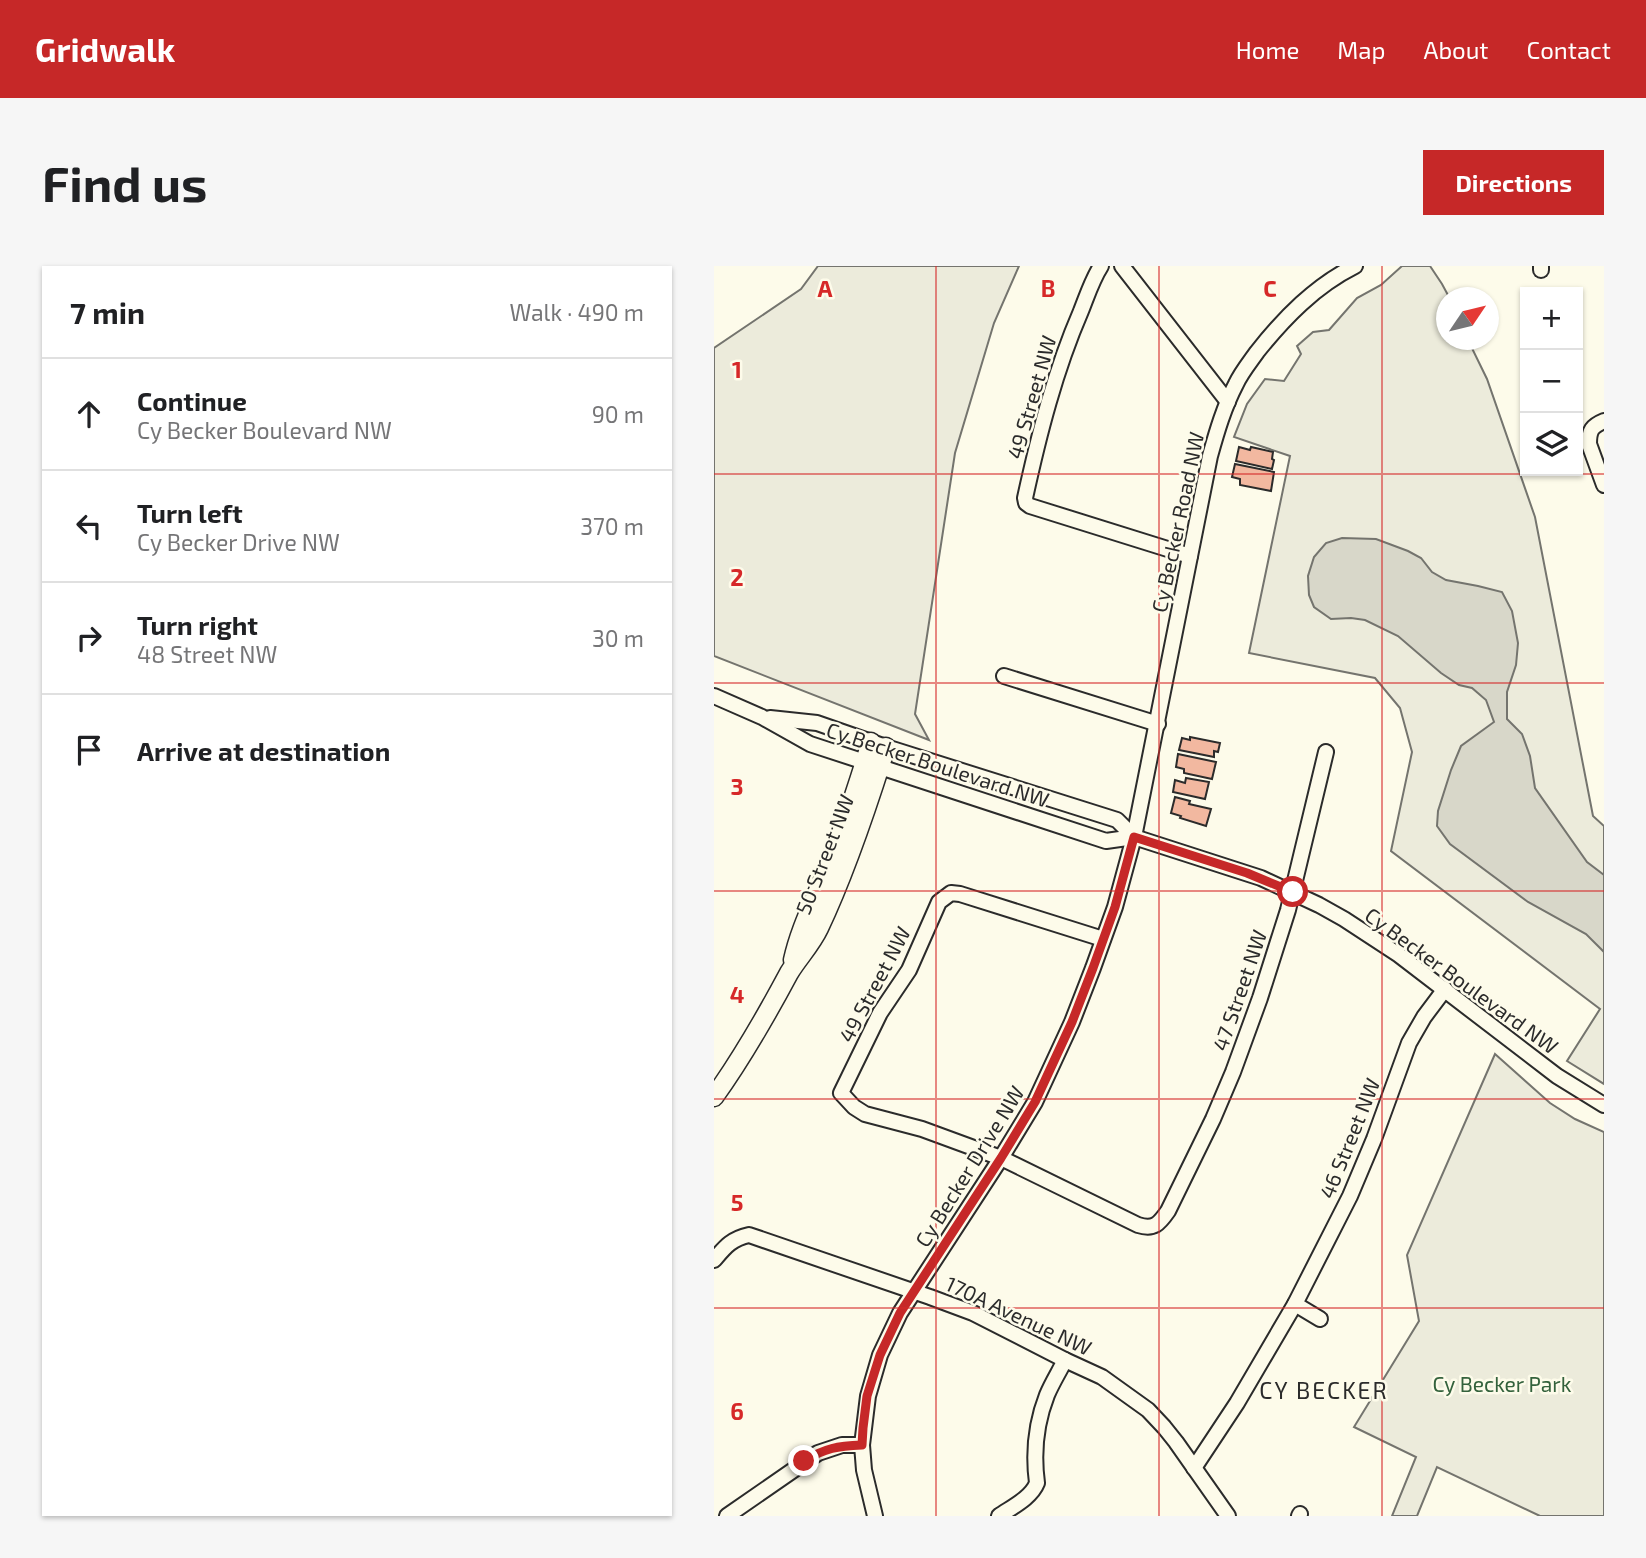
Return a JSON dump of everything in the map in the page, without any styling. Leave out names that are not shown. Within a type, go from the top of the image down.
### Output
[{"type":"main road","name":"50 Street NW","points":[[714,1097],[770,1010],[790,971],[818,931],[842,875],[879,744]]},
{"type":"street","name":"49 Street NW","points":[[1101,266],[1070,335],[1057,372],[1025,498],[1027,503],[1038,509],[1190,556]]},
{"type":"street","points":[[1122,266],[1228,402]]},
{"type":"street","name":"Cy Becker Road NW","points":[[1134,837],[1210,456],[1228,402],[1237,381],[1264,344],[1329,272],[1355,266]]},
{"type":"street","points":[[1604,421],[1590,429],[1589,444],[1604,485]]},
{"type":"street","points":[[1004,676],[1158,724]]},
{"type":"street","points":[[714,696],[762,717]]},
{"type":"street","name":"Cy Becker Boulevard NW","points":[[762,717],[810,744],[872,765],[1106,841],[1134,837],[1247,873],[1293,892],[1353,925],[1399,955],[1557,1076],[1604,1105]]},
{"type":"street","name":"Cy Becker Boulevard NW","points":[[762,717],[817,723],[1117,820],[1134,837]]},
{"type":"street","name":"47 Street NW","points":[[1001,1158],[1138,1225],[1154,1226],[1162,1219],[1213,1119],[1233,1072],[1284,926],[1326,752]]},
{"type":"street","name":"Cy Becker Drive NW","points":[[875,1516],[864,1470],[862,1445],[867,1396],[880,1355],[900,1313],[1035,1102],[1080,1003],[1115,907],[1134,837]]},
{"type":"street","name":"49 Street NW","points":[[1001,1158],[922,1129],[865,1115],[841,1093],[876,1021],[909,970],[935,910],[944,897],[951,893],[960,894],[1103,939]]},
{"type":"street","name":"46 Street NW","points":[[1194,1468],[1237,1403],[1295,1304],[1350,1196],[1409,1044],[1424,1017],[1445,989]]},
{"type":"street","name":"170A Avenue NW","points":[[714,1260],[737,1238],[749,1235],[973,1313],[1102,1377],[1148,1410],[1176,1442],[1228,1516]]},
{"type":"street","points":[[1295,1304],[1320,1319]]},
{"type":"street","points":[[999,1516],[1036,1488],[1035,1451],[1039,1421],[1048,1393],[1065,1360]]},
{"type":"street","points":[[727,1516],[818,1453],[842,1446],[862,1445]]},
{"type":"green space","points":[[818,266],[1019,266],[994,323],[955,453],[915,714],[929,740],[714,656],[714,348],[801,289]]},
{"type":"green space","points":[[1402,266],[1430,266],[1442,284],[1444,287],[1436,287],[1436,350],[1473,350],[1487,379],[1535,517],[1593,816],[1604,826],[1604,1084],[1567,1061],[1600,1009],[1391,851],[1412,752],[1400,708],[1375,678],[1249,653],[1290,456],[1234,437],[1247,404],[1265,379],[1284,381],[1301,354],[1297,346],[1313,332],[1329,330],[1357,298],[1381,285]]},
{"type":"green space","name":"Cy Becker Park","points":[[1495,1054],[1550,1103],[1575,1119],[1604,1132],[1604,1516],[1540,1516],[1437,1467],[1417,1516],[1392,1516],[1416,1457],[1354,1427],[1419,1321],[1407,1255]]},
{"type":"shaded area","points":[[1342,538],[1376,539],[1421,558],[1432,572],[1446,580],[1502,592],[1512,611],[1518,643],[1516,665],[1507,692],[1507,719],[1522,734],[1530,756],[1535,788],[1587,862],[1604,875],[1604,952],[1586,934],[1528,902],[1450,844],[1437,826],[1438,811],[1461,746],[1494,722],[1486,700],[1472,688],[1459,685],[1441,673],[1398,636],[1365,620],[1331,619],[1314,607],[1309,595],[1308,576],[1314,557],[1326,543]]},
{"type":"building","points":[[1239,447],[1273,452],[1272,469],[1236,461]]},
{"type":"building","points":[[1235,464],[1274,472],[1271,491],[1240,485],[1240,479],[1232,477]]},
{"type":"building","points":[[1190,737],[1220,743],[1218,752],[1214,751],[1214,757],[1179,750],[1182,738],[1190,740]]},
{"type":"building","points":[[1178,754],[1216,762],[1212,779],[1184,773],[1184,769],[1176,767]]},
{"type":"building","points":[[1186,778],[1209,782],[1205,799],[1173,792],[1175,780],[1185,783]]},
{"type":"building","points":[[1175,797],[1190,801],[1189,804],[1211,809],[1206,826],[1171,813]]},
{"type":"district","name":"CY BECKER","points":[[1324,1390]]},
{"type":"route","points":[[804,1461],[831,1448],[862,1445],[867,1396],[880,1355],[900,1313],[1035,1102],[1072,1022],[1093,968],[1115,907],[1134,837],[1247,873],[1293,892]]}]
